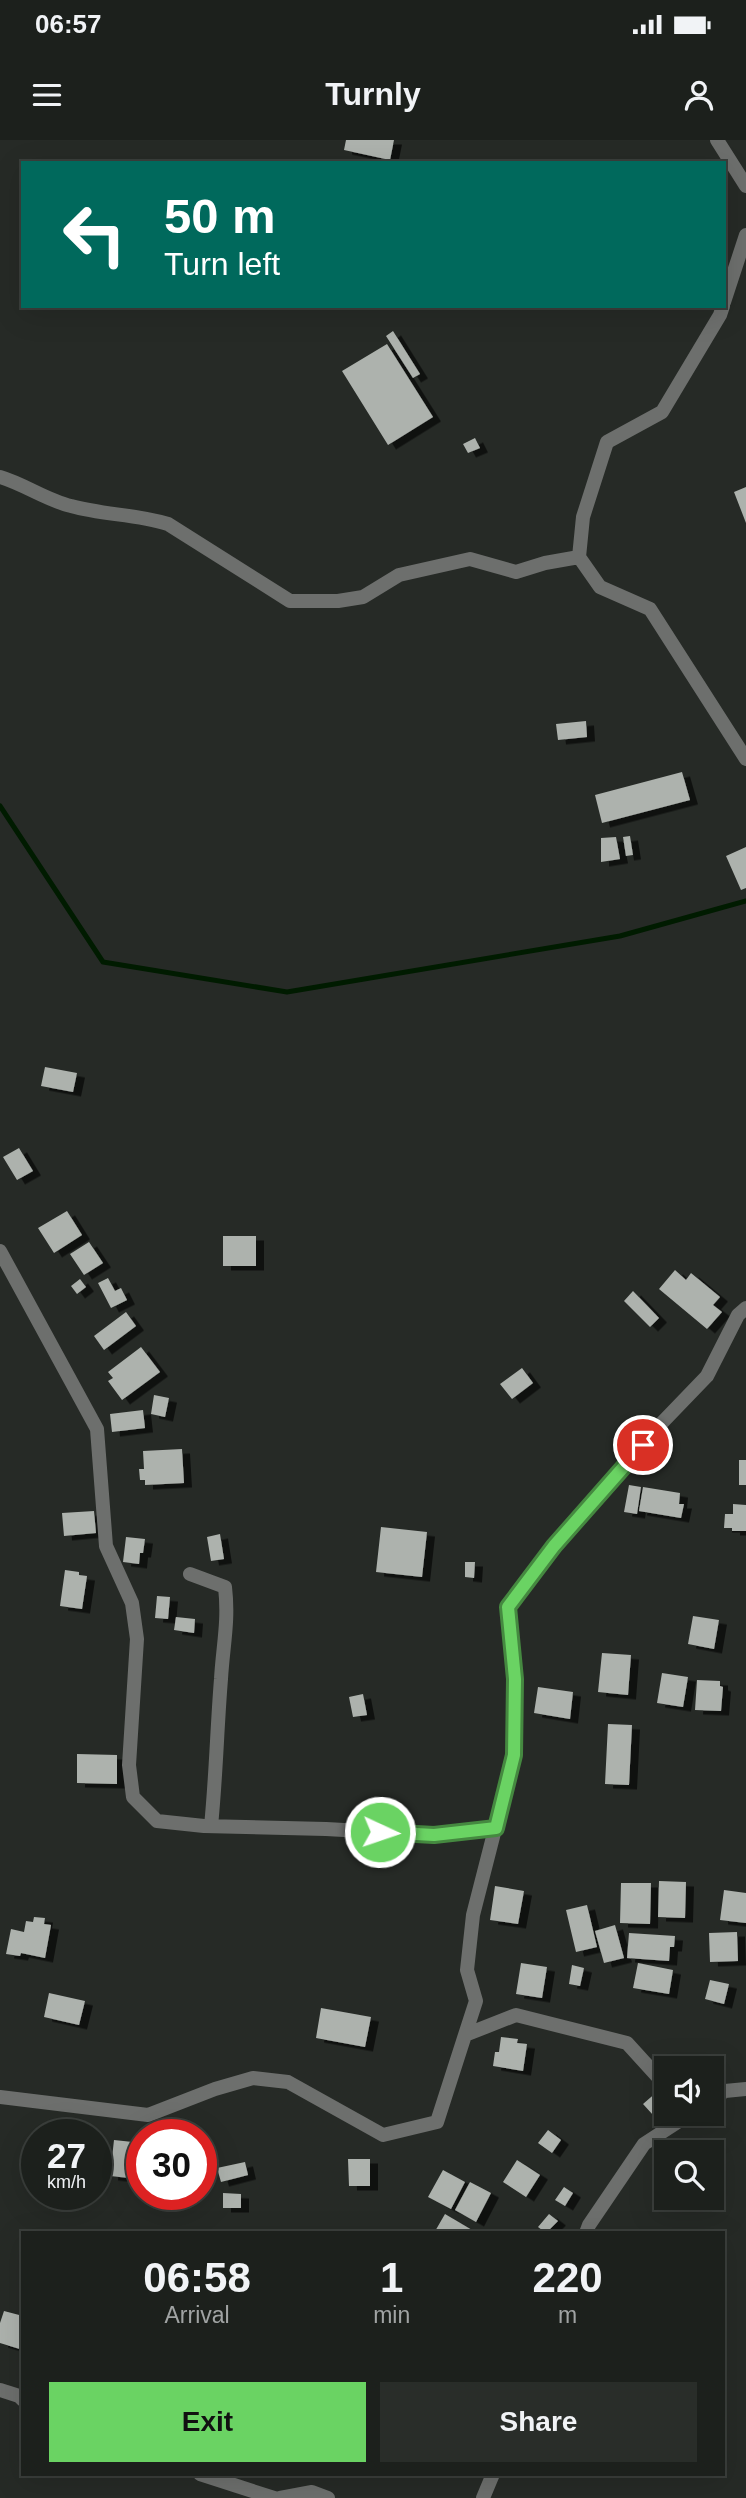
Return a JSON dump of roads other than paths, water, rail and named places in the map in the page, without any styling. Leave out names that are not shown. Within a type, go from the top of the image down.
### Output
[{"type":"street","points":[[717,140],[746,186]]},
{"type":"street","points":[[726,298],[746,235]]},
{"type":"street","points":[[723,308],[662,412],[607,442],[583,517],[579,557],[600,587],[650,609],[746,759]]},
{"type":"street","points":[[0,477],[21,483],[69,506],[150,518],[168,524],[290,601],[338,601],[363,597],[399,575],[470,559],[516,572],[579,557]]},
{"type":"street","points":[[0,1251],[97,1429],[106,1546],[132,1603],[137,1639],[129,1765],[133,1797],[157,1821],[211,1826],[434,1835],[496,1828]]},
{"type":"street","points":[[0,2097],[148,2115],[215,2089],[253,2078],[288,2082],[383,2135],[437,2122],[476,2001],[467,1970],[473,1915],[514,1755],[515,1679],[508,1607],[554,1546],[655,1430],[707,1376],[738,1315],[746,1308]]},
{"type":"street","points":[[190,1574],[225,1587],[228,1615],[211,1826]]},
{"type":"street","points":[[465,2035],[516,2015],[627,2043],[654,2073]]},
{"type":"street","points":[[724,2091],[746,2088]]},
{"type":"street","points":[[587,2231],[644,2144],[672,2126]]},
{"type":"street","points":[[0,2390],[21,2398]]},
{"type":"street","points":[[206,2476],[274,2498]]},
{"type":"street","points":[[483,2498],[492,2476]]},
{"type":"street","points":[[280,2498],[312,2492],[328,2498]]},
{"type":"waterway","points":[[0,806],[103,962],[287,992],[620,936],[746,901]]}]
